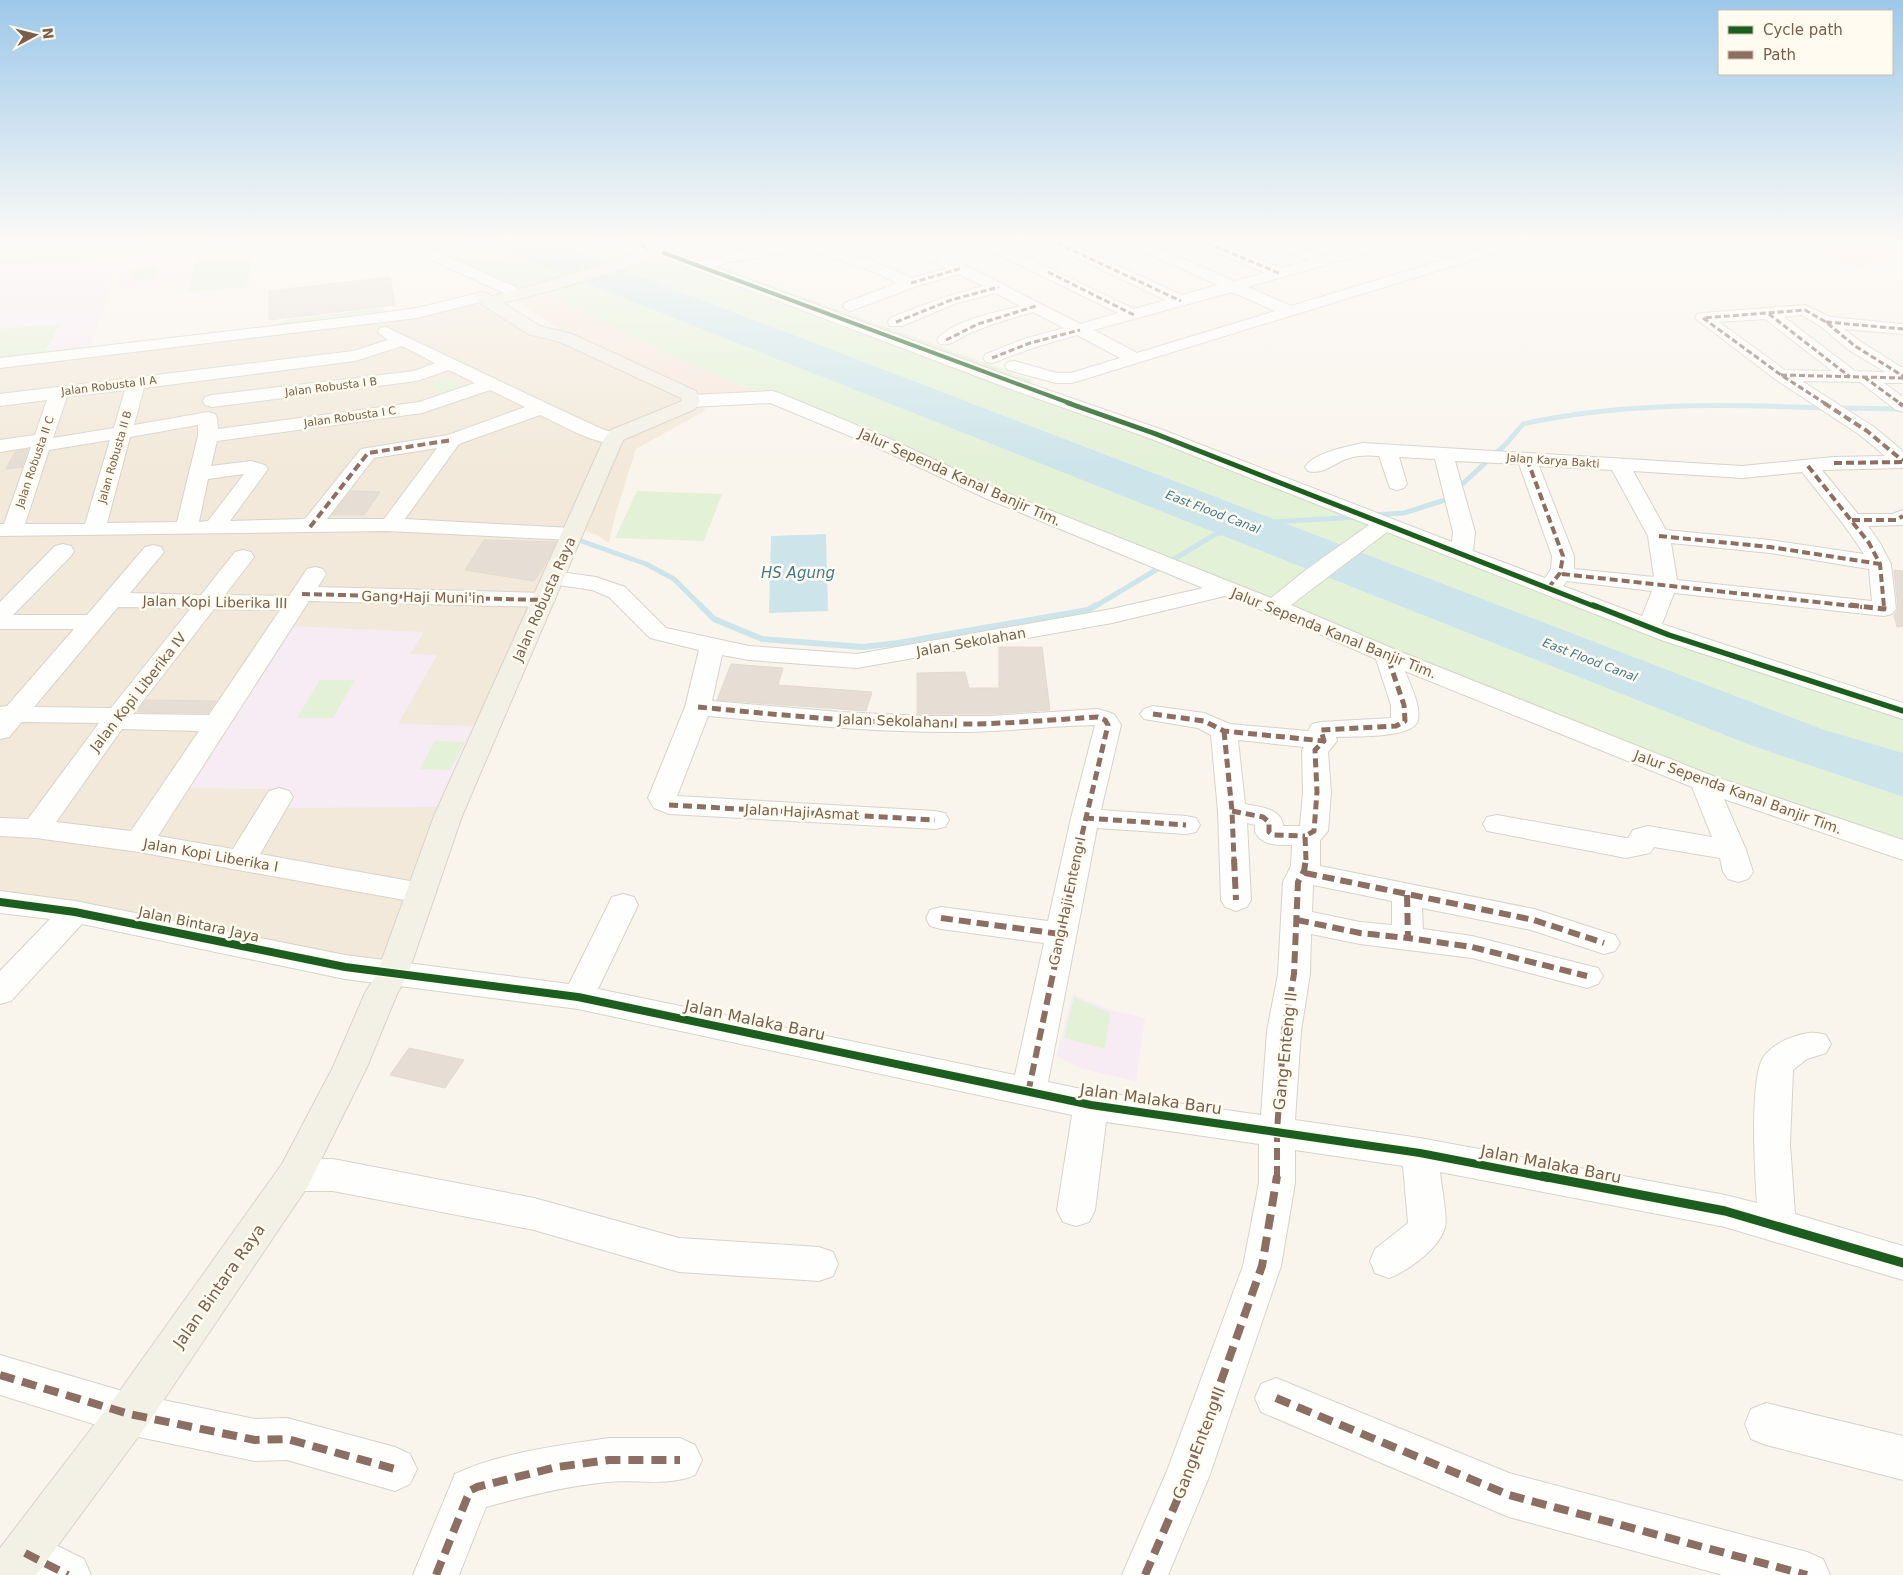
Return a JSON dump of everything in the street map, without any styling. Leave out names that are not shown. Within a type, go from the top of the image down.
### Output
[{"type":"main road","points":[[510,316],[534,330],[566,338],[690,395],[691,401],[688,405],[618,434],[614,439]]},
{"type":"main road","points":[[542,316],[557,327],[566,338]]},
{"type":"main road","name":"Jalan Robusta Raya","points":[[392,974],[448,816],[614,439]]},
{"type":"main road","name":"Jalan Bintara Raya","points":[[17,1564],[129,1414],[296,1175],[350,1067],[381,993],[392,974]]},
{"type":"street","points":[[0,363],[392,316]]},
{"type":"street","points":[[841,316],[1019,386],[1156,434],[1346,510],[1379,528],[1462,555],[1555,580],[1649,627],[1903,711]]},
{"type":"street","points":[[857,316],[1034,381],[1072,378],[1276,316]]},
{"type":"street","points":[[881,316],[1037,374],[1056,378]]},
{"type":"street","points":[[896,322],[910,316]]},
{"type":"street","points":[[946,340],[954,334],[1000,316]]},
{"type":"street","points":[[1055,316],[1136,359]]},
{"type":"street","points":[[992,358],[1030,343],[1129,316]]},
{"type":"street","points":[[1728,316],[1703,318],[1781,375],[1872,435],[1900,464]]},
{"type":"street","points":[[1773,316],[1902,406]]},
{"type":"street","points":[[1816,316],[1855,346],[1903,377]]},
{"type":"street","points":[[366,320],[401,341],[489,384],[596,433],[614,439]]},
{"type":"street","points":[[1826,322],[1903,329]]},
{"type":"street","points":[[187,527],[200,474],[209,418],[228,337]]},
{"type":"street","name":"Jalan Robusta II A","points":[[0,400],[356,356],[401,341]]},
{"type":"street","name":"Jalan Robusta I B","points":[[209,418],[417,376],[448,364]]},
{"type":"street","points":[[1781,375],[1903,377]]},
{"type":"street","points":[[417,376],[422,407]]},
{"type":"street","name":"Jalan Robusta II B","points":[[94,530],[136,383]]},
{"type":"street","name":"Jalan Robusta I C","points":[[209,418],[422,407],[489,384]]},
{"type":"street","name":"Jalan Robusta II C","points":[[6,530],[59,393]]},
{"type":"street","name":"Jalur Sependa Kanal Banjir Tim.","points":[[691,401],[772,397],[881,442],[992,494],[1227,589],[1278,603],[1387,655],[1703,782],[1903,850]]},
{"type":"street","points":[[310,527],[366,454],[452,440],[541,408]]},
{"type":"street","points":[[0,446],[41,443],[209,418]]},
{"type":"street","points":[[390,525],[406,500],[444,454],[452,440]]},
{"type":"street","name":"Jalan Karya Bakti","points":[[1315,467],[1324,460],[1350,450],[1443,453],[1620,466],[1659,536],[1666,585]]},
{"type":"street","points":[[1387,450],[1397,484]]},
{"type":"street","points":[[1443,453],[1464,532],[1462,555]]},
{"type":"street","points":[[1527,459],[1563,556],[1564,565],[1555,580]]},
{"type":"street","points":[[1620,466],[1742,472],[1834,463],[1900,464]]},
{"type":"street","points":[[1555,580],[1666,585],[1884,609],[1880,564],[1852,520],[1808,466]]},
{"type":"street","points":[[200,474],[251,467],[258,469],[214,528]]},
{"type":"street","points":[[1852,520],[1896,520],[1903,516]]},
{"type":"street","points":[[6,530],[390,525],[570,538]]},
{"type":"street","points":[[1278,603],[1379,528]]},
{"type":"street","points":[[1659,536],[1771,546],[1824,553],[1880,564]]},
{"type":"street","points":[[0,615],[63,551]]},
{"type":"street","points":[[5,720],[153,552]]},
{"type":"street","name":"Jalan Kopi Liberika IV","points":[[36,829],[116,718],[243,557]]},
{"type":"street","points":[[298,599],[315,574]]},
{"type":"street","name":"Jalan Sekolahan","points":[[548,589],[596,584],[617,592],[658,633],[712,646],[749,653],[857,661],[873,660],[1112,616],[1227,589]]},
{"type":"street","points":[[1649,627],[1666,585]]},
{"type":"street","name":"Gang Haji Muni'in","points":[[298,599],[548,589]]},
{"type":"street","name":"Jalan Kopi Liberika III","points":[[112,600],[208,602],[298,599]]},
{"type":"street","name":"Jalan Kopi Liberika III","points":[[138,842],[298,599]]},
{"type":"street","points":[[0,622],[93,622]]},
{"type":"street","points":[[698,707],[712,646]]},
{"type":"street","points":[[1324,741],[1321,730],[1396,726],[1405,721],[1404,705],[1387,655]]},
{"type":"street","name":"Jalan Sekolahan I","points":[[698,707],[864,722],[927,724],[984,724],[1098,717]]},
{"type":"street","name":"Jalan Haji Asmat","points":[[698,707],[662,798],[669,805],[935,820]]},
{"type":"street","points":[[1152,714],[1204,721],[1224,732],[1324,741]]},
{"type":"street","name":"Gang Haji Enteng I","points":[[1028,1093],[1085,818],[1108,725],[1106,720],[1098,717]]},
{"type":"street","points":[[5,720],[116,718],[216,723]]},
{"type":"street","points":[[1224,732],[1232,811],[1236,900]]},
{"type":"street","points":[[1232,811],[1263,816],[1268,822],[1269,832],[1273,834],[1305,836],[1314,831],[1317,792],[1315,750],[1324,741]]},
{"type":"street","points":[[1497,824],[1626,848],[1640,846],[1643,837],[1648,836],[1735,861],[1703,782]]},
{"type":"street","points":[[242,859],[279,797]]},
{"type":"street","points":[[1085,818],[1186,825]]},
{"type":"street","name":"Jalan Kopi Liberika I","points":[[0,827],[36,829],[138,842],[242,859],[421,893]]},
{"type":"street","name":"Gang Enteng II","points":[[1145,1575],[1187,1477],[1262,1266],[1277,1183],[1277,1131],[1284,1031],[1294,974],[1298,882],[1305,873],[1308,855],[1305,836]]},
{"type":"street","points":[[1305,873],[1534,920],[1604,944]]},
{"type":"street","points":[[1407,895],[1408,938]]},
{"type":"street","name":"Jalan Bintara Jaya","points":[[0,902],[75,912],[345,967],[392,974]]},
{"type":"street","points":[[578,997],[623,905]]},
{"type":"street","points":[[0,992],[75,912]]},
{"type":"street","points":[[941,918],[1060,934]]},
{"type":"street","points":[[1297,920],[1360,933],[1472,947],[1587,976]]},
{"type":"street","name":"Jalan Malaka Baru","points":[[392,974],[578,997],[1091,1105],[1420,1153],[1725,1211],[1903,1263]]},
{"type":"street","points":[[1777,1225],[1771,1148],[1772,1096],[1777,1064],[1796,1049],[1814,1044]]},
{"type":"street","points":[[1076,1210],[1091,1105]]},
{"type":"street","points":[[1389,1261],[1424,1233],[1427,1226],[1420,1153]]},
{"type":"street","points":[[296,1175],[332,1174],[534,1214],[679,1255],[820,1264]]},
{"type":"street","points":[[0,1375],[129,1414],[256,1440],[287,1439],[395,1468]]},
{"type":"street","points":[[1276,1398],[1509,1496],[1807,1575]]},
{"type":"street","points":[[1766,1424],[1903,1458]]},
{"type":"street","points":[[436,1575],[471,1490],[557,1467],[591,1462],[609,1460],[680,1460]]},
{"type":"street","points":[[17,1564],[68,1575]]},
{"type":"shaded area","points":[[0,316],[101,316],[88,354],[0,363]]},
{"type":"shaded area","points":[[365,316],[518,316],[706,410],[636,449],[615,516],[609,543],[597,535],[575,528],[392,974],[0,908],[0,363],[236,336]]},
{"type":"shaded area","points":[[540,316],[592,316],[686,363],[772,397],[691,401],[566,338],[557,327]]},
{"type":"shaded area","points":[[288,626],[424,632],[410,654],[437,655],[398,724],[479,726],[438,807],[278,808],[287,789],[187,788]]},
{"type":"shaded area","points":[[1073,994],[1111,1010],[1145,1018],[1136,1081],[1082,1069],[1056,1056]]},
{"type":"green space","points":[[315,316],[387,317],[279,331],[281,322]]},
{"type":"green space","points":[[592,316],[671,316],[1750,745],[1903,797],[1903,850],[1703,782],[686,363]]},
{"type":"green space","points":[[746,316],[858,316],[1034,381],[1020,386],[1322,501],[1903,712],[1903,753],[1822,729]]},
{"type":"green space","points":[[60,324],[43,355],[0,360],[0,329]]},
{"type":"green space","points":[[449,378],[465,389],[444,396],[428,384]]},
{"type":"green space","points":[[637,491],[722,494],[704,541],[615,538]]},
{"type":"green space","points":[[320,680],[355,680],[333,718],[297,718]]},
{"type":"green space","points":[[435,741],[465,742],[450,770],[420,769]]},
{"type":"green space","points":[[1074,997],[1110,1013],[1105,1049],[1064,1038]]},
{"type":"water","name":"East Flood Canal","points":[[670,316],[745,316],[1822,729],[1903,753],[1903,797],[1750,745]]},
{"type":"water","name":"HS Agung","points":[[826,534],[828,611],[769,613],[771,536]]},
{"type":"building","points":[[269,316],[298,316],[269,320]]},
{"type":"building","points":[[28,449],[22,467],[6,469],[15,452]]},
{"type":"building","points":[[351,491],[380,492],[364,515],[332,515]]},
{"type":"building","points":[[484,540],[556,542],[534,581],[465,570]]},
{"type":"building","points":[[1894,570],[1903,571],[1903,626],[1897,627],[1894,615],[1898,609]]},
{"type":"building","points":[[999,647],[1042,647],[1050,710],[992,714],[917,714],[917,673],[965,672],[969,688],[999,688]]},
{"type":"building","points":[[731,664],[783,668],[778,685],[872,692],[866,711],[717,700]]},
{"type":"building","points":[[146,700],[216,701],[208,713],[137,712]]},
{"type":"building","points":[[409,1048],[464,1060],[445,1088],[390,1075]]},
{"type":"waterway","points":[[1373,515],[1404,513],[1445,500],[1507,443],[1523,424],[1560,417],[1636,408],[1674,406],[1826,408]]},
{"type":"waterway","points":[[1836,408],[1903,409]]},
{"type":"waterway","points":[[1271,522],[1358,517]]},
{"type":"waterway","points":[[1094,607],[1216,534],[1224,532]]},
{"type":"waterway","points":[[573,538],[646,564],[674,579],[714,619],[762,639],[863,647],[898,643],[1088,610],[1096,605]]},
{"type":"marked path","points":[[896,322],[910,316]]},
{"type":"marked path","points":[[946,340],[966,328],[1000,316]]},
{"type":"marked path","points":[[1728,316],[1703,318],[1781,375],[1867,431],[1903,461]]},
{"type":"marked path","points":[[1772,316],[1850,377]]},
{"type":"marked path","points":[[1816,316],[1855,346],[1903,376]]},
{"type":"marked path","points":[[1826,322],[1903,329]]},
{"type":"marked path","points":[[992,358],[1030,343],[1080,330]]},
{"type":"marked path","points":[[1781,375],[1903,378]]},
{"type":"marked path","points":[[1864,377],[1903,406]]},
{"type":"marked path","points":[[310,527],[368,453],[452,440]]},
{"type":"marked path","points":[[1527,459],[1563,556],[1563,566],[1560,573],[1549,587]]},
{"type":"marked path","points":[[1834,463],[1903,462]]},
{"type":"marked path","points":[[1562,574],[1884,609],[1880,564],[1869,543],[1808,466]]},
{"type":"marked path","points":[[1852,520],[1896,520],[1903,516]]},
{"type":"marked path","points":[[1659,536],[1770,547],[1880,564]]},
{"type":"marked path","points":[[302,594],[543,600]]},
{"type":"marked path","points":[[1145,1575],[1187,1477],[1262,1266],[1277,1183],[1277,1131],[1284,1031],[1294,974],[1298,882],[1306,866],[1305,836],[1314,831],[1317,792],[1315,750],[1324,741],[1321,730],[1396,726],[1405,721],[1404,705],[1387,655]]},
{"type":"marked path","points":[[698,707],[812,718],[898,723],[969,724],[1098,717],[1105,720],[1108,725],[1085,818],[1028,1093]]},
{"type":"marked path","points":[[1153,714],[1204,721],[1224,731],[1324,741]]},
{"type":"marked path","points":[[1224,731],[1232,811],[1236,900]]},
{"type":"marked path","points":[[669,805],[935,820]]},
{"type":"marked path","points":[[1232,811],[1263,817],[1269,822],[1269,832],[1273,835],[1305,836]]},
{"type":"marked path","points":[[1085,818],[1186,825]]},
{"type":"marked path","points":[[1305,873],[1534,920],[1604,943]]},
{"type":"marked path","points":[[1407,895],[1408,938],[1472,947],[1587,976]]},
{"type":"marked path","points":[[941,918],[1060,934]]},
{"type":"marked path","points":[[1297,920],[1360,933],[1408,938]]},
{"type":"marked path","points":[[0,1375],[129,1414],[255,1440],[287,1439],[395,1469]]},
{"type":"marked path","points":[[1276,1398],[1509,1495],[1807,1575]]},
{"type":"marked path","points":[[436,1575],[467,1498],[471,1490],[477,1487],[557,1467],[609,1460],[680,1460]]},
{"type":"marked path","points":[[25,1553],[68,1575]]},
{"type":"cycle path","points":[[833,316],[1019,386],[1156,434],[1669,635],[1903,711]]},
{"type":"cycle path","points":[[0,902],[75,912],[345,967],[578,997],[1091,1105],[1420,1153],[1725,1211],[1903,1263]]}]
